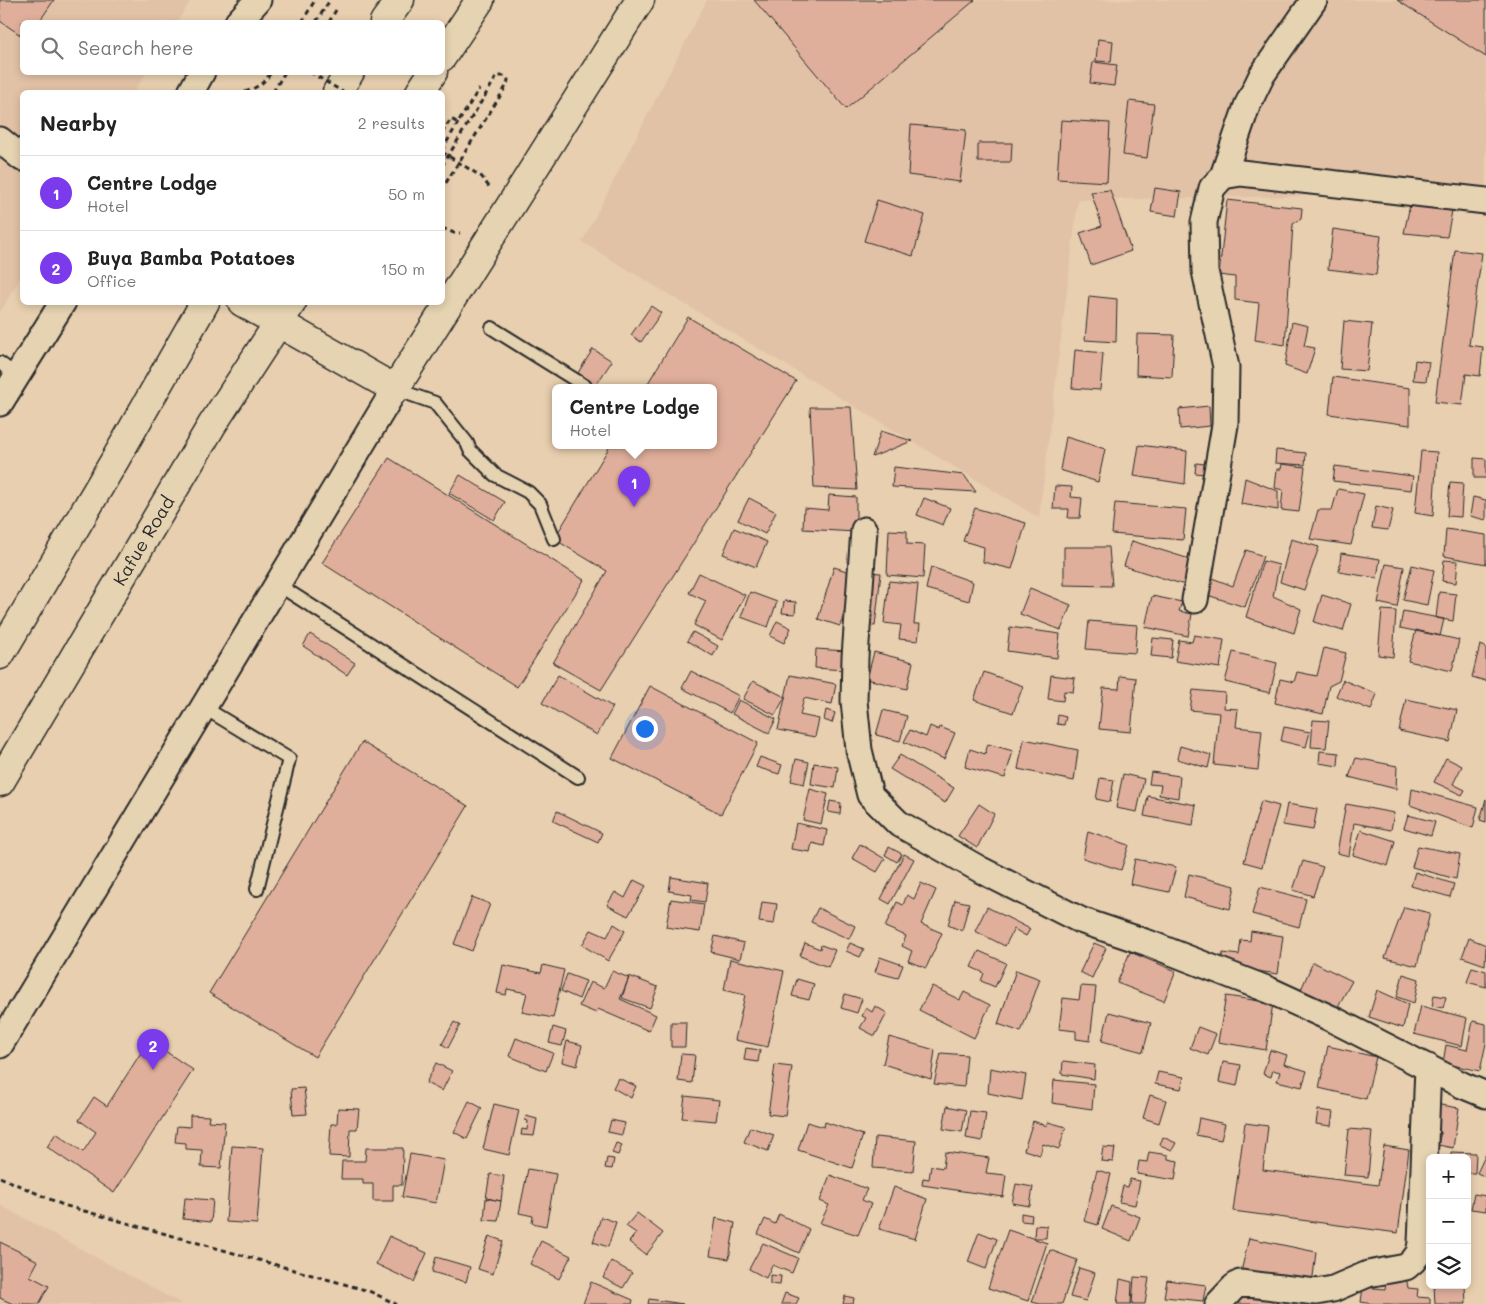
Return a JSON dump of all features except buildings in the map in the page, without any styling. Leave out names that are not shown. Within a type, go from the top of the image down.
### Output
[{"type":"main road","points":[[385,20],[400,0]]},
{"type":"main road","points":[[445,53],[480,0]]},
{"type":"main road","points":[[254,305],[286,313],[395,389],[640,0]]},
{"type":"main road","points":[[338,90],[348,75]]},
{"type":"main road","points":[[421,90],[431,75]]},
{"type":"main road","points":[[0,655],[115,460],[203,305]]},
{"type":"main road","name":"Kafue Road","points":[[0,782],[212,425],[286,313]]},
{"type":"street","points":[[240,20],[258,0]]},
{"type":"street","points":[[1195,600],[1225,425],[1226,367],[1205,271],[1204,222],[1212,188],[1223,176],[1247,106],[1262,75],[1314,0]]},
{"type":"street","points":[[192,90],[200,75]]},
{"type":"street","points":[[0,140],[20,156]]},
{"type":"street","points":[[1223,176],[1241,173],[1486,202]]},
{"type":"street","points":[[0,403],[8,369],[61,305]]},
{"type":"street","points":[[0,1045],[395,389]]},
{"type":"street","points":[[864,530],[855,657],[854,701],[859,750],[870,795],[898,823],[981,870],[1080,920],[1148,943],[1269,990],[1486,1095]]},
{"type":"street","points":[[1218,1304],[1240,1283],[1316,1292],[1333,1290],[1368,1274],[1406,1267],[1412,1262],[1418,1253],[1421,1243],[1428,1068]]},
{"type":"lane","points":[[492,328],[582,384]]},
{"type":"lane","points":[[395,389],[435,403],[470,450],[495,475],[528,492],[540,504],[554,539]]},
{"type":"lane","points":[[277,584],[578,778]]},
{"type":"lane","points":[[203,707],[289,759],[257,889]]},
{"type":"path","points":[[303,20],[315,0]]},
{"type":"path","points":[[317,20],[330,0]]},
{"type":"path","points":[[329,20],[336,10]]},
{"type":"path","points":[[250,90],[267,80],[270,75]]},
{"type":"path","points":[[274,90],[284,75]]},
{"type":"path","points":[[313,75],[340,90]]},
{"type":"path","points":[[445,161],[497,76],[505,76],[508,80],[507,85],[445,184]]},
{"type":"path","points":[[445,146],[479,88]]},
{"type":"path","points":[[445,128],[451,119],[458,123]]},
{"type":"path","points":[[445,153],[482,177],[490,190]]},
{"type":"path","points":[[445,229],[454,233],[464,233]]},
{"type":"path","points":[[0,1177],[63,1205],[369,1291],[396,1304]]},
{"type":"shaded area","points":[[0,0],[191,0],[178,20],[20,20],[20,75],[145,75],[135,90],[20,90],[20,278],[0,312]]},
{"type":"shaded area","points":[[707,0],[1486,0],[1486,193],[1078,200],[1039,518],[582,242]]},
{"type":"shaded area","points":[[0,1205],[182,1304],[0,1304]]},
{"type":"place","name":"Centre Lodge","points":[[634,507]]},
{"type":"place","name":"Buya Bamba Potatoes","points":[[153,1070]]}]
